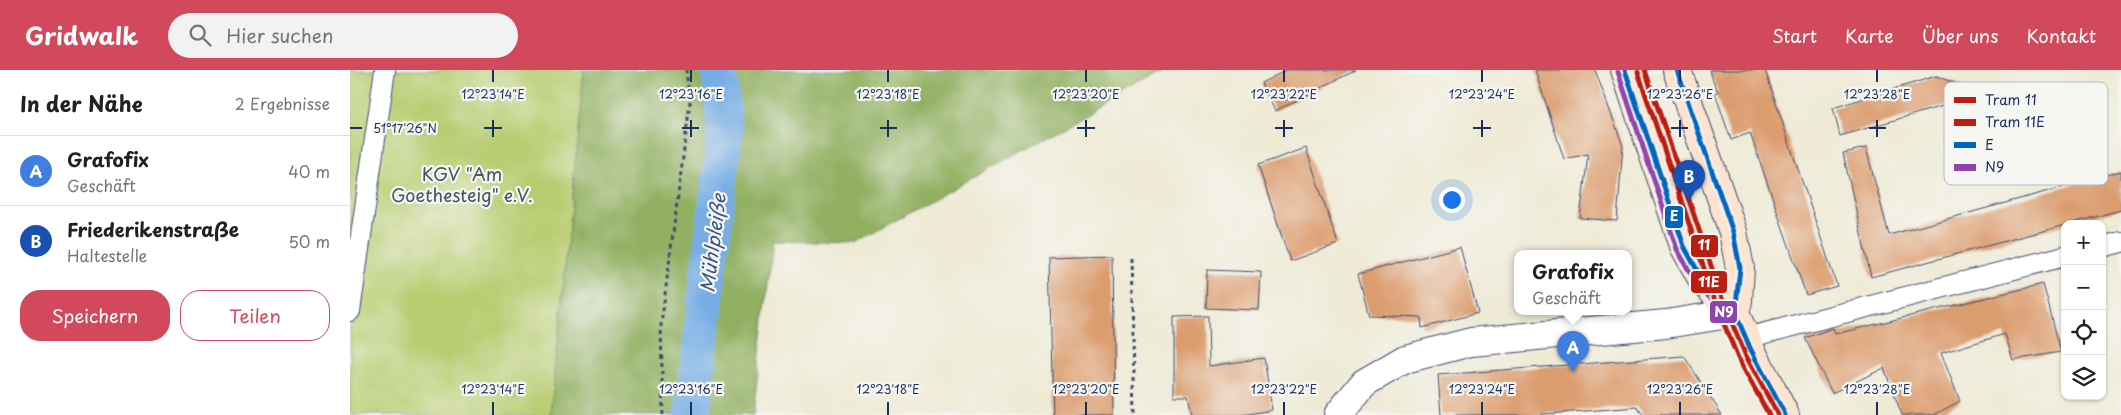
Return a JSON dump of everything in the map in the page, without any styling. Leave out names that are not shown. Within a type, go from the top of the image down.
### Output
[{"type":"main road","points":[[1625,70],[1684,246],[1702,279],[1724,304],[1735,313],[1785,415]]},
{"type":"main road","points":[[1677,70],[1733,232],[1740,268],[1738,301],[1735,313]]},
{"type":"street","points":[[1338,415],[1364,383],[1405,359],[1471,342],[1666,324],[1735,313]]},
{"type":"lane","points":[[350,311],[385,70]]},
{"type":"lane","points":[[2106,246],[2121,242]]},
{"type":"lane","points":[[1746,338],[2061,257]]},
{"type":"path","points":[[663,415],[660,325],[690,103],[686,70]]},
{"type":"path","points":[[1131,258],[1135,415]]},
{"type":"green space","name":"KGV \"Am Goethesteig\" e.V.","points":[[350,70],[584,70],[551,415],[350,415]]},
{"type":"green space","points":[[584,70],[1167,70],[855,243],[773,241],[753,415],[551,415]]},
{"type":"building","points":[[1287,70],[1356,70],[1275,111],[1261,83]]},
{"type":"building","points":[[1535,70],[1595,70],[1623,146],[1617,221],[1580,218],[1588,154],[1564,159]]},
{"type":"building","points":[[1709,70],[1765,70],[1837,286],[1806,295],[1750,133],[1731,140],[1715,93],[1718,92]]},
{"type":"building","points":[[1936,76],[1952,82],[1944,82],[1944,106],[1840,136],[1833,108]]},
{"type":"building","points":[[1306,148],[1338,244],[1290,261],[1258,165]]},
{"type":"building","points":[[1866,148],[1889,235],[2070,185],[2108,185],[2108,175],[2121,171],[2121,210],[2084,220],[2061,220],[2061,226],[1871,277],[1843,153]]},
{"type":"building","points":[[1460,247],[1478,313],[1422,328],[1421,317],[1369,315],[1358,274]]},
{"type":"building","points":[[1112,255],[1114,415],[1053,415],[1049,257]]},
{"type":"building","points":[[1207,270],[1261,272],[1259,310],[1206,308]]},
{"type":"building","points":[[2043,284],[2061,352],[2013,360],[2005,334],[1941,353],[1960,401],[1934,415],[1902,415],[1884,368],[1832,393],[1805,338],[1833,328],[1835,334]]},
{"type":"building","points":[[1208,316],[1209,366],[1264,358],[1272,410],[1242,415],[1192,415],[1188,396],[1174,396],[1174,317]]},
{"type":"building","points":[[1684,356],[1722,415],[1643,415],[1637,407],[1533,415],[1441,415],[1438,375]]},
{"type":"waterway","name":"Mühlpleiße","points":[[692,415],[725,134],[719,70]]},
{"type":"tram line","name":"11","points":[[1645,70],[1724,304],[1745,354],[1778,415]]},
{"type":"tram line","name":"11E","points":[[1638,72],[1717,307],[1738,358],[1769,415]]},
{"type":"transit line","name":"E","points":[[1625,70],[1684,246],[1702,279],[1735,313],[1751,350],[1785,415]]},
{"type":"transit line","name":"E","points":[[1677,70],[1733,232],[1740,268],[1735,313],[1744,335]]},
{"type":"transit line","name":"N9","points":[[1618,72],[1677,249],[1696,283],[1729,318],[1744,353],[1777,415]]},
{"type":"place","name":"Friederikenstraße","points":[[1689,201]]},
{"type":"place","name":"Grafofix","points":[[1573,372]]}]
